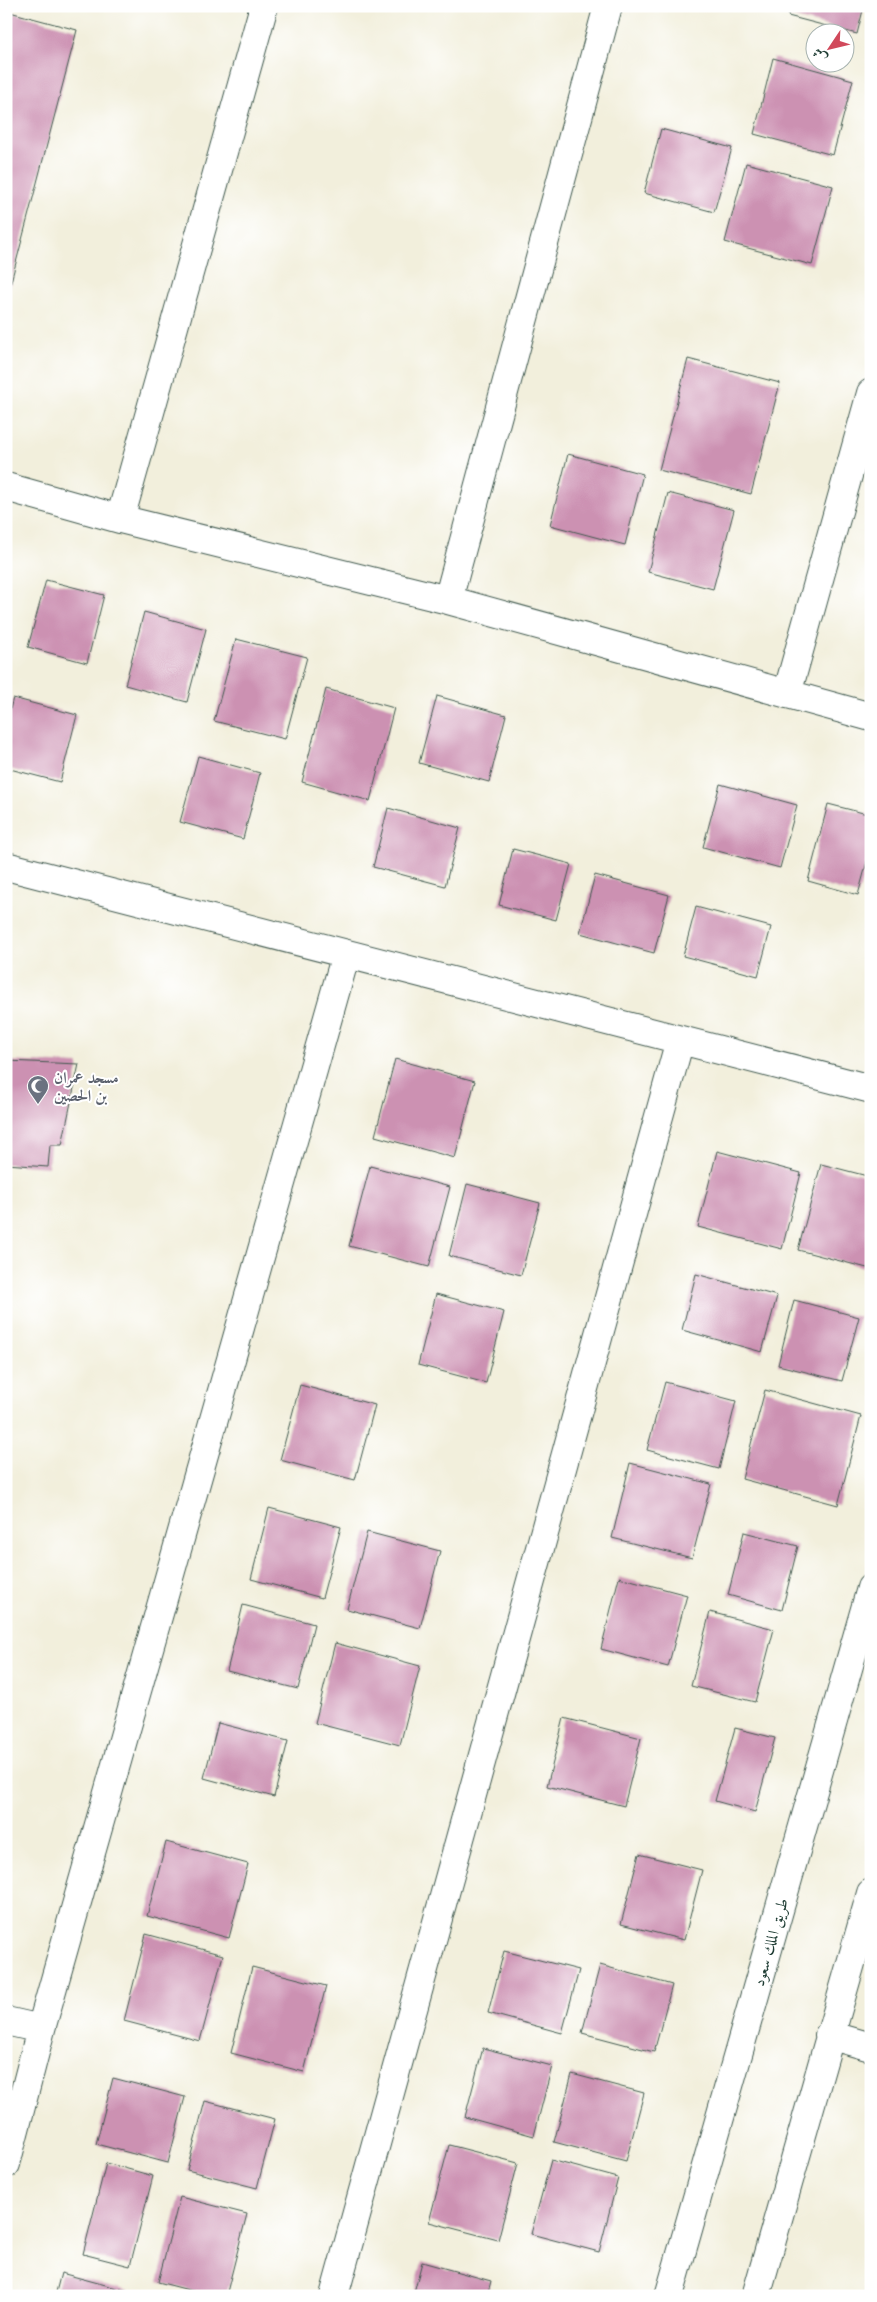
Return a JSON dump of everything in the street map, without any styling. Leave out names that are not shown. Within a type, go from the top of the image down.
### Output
[{"type":"street","points":[[120,519],[264,6]]},
{"type":"street","points":[[448,600],[608,6]]},
{"type":"street","points":[[787,694],[871,393]]},
{"type":"street","points":[[6,487],[120,519],[448,600],[871,717]]},
{"type":"street","points":[[6,866],[871,1089]]},
{"type":"street","points":[[6,2164],[41,2029],[346,954]]},
{"type":"street","points":[[334,2296],[680,1040]]},
{"type":"street","name":"طريق الملك سعود","points":[[669,2296],[871,1588]]},
{"type":"street","points":[[756,2296],[829,2035],[863,1950],[871,1893]]},
{"type":"street","points":[[6,2021],[41,2029]]},
{"type":"street","points":[[829,2035],[871,2047]]},
{"type":"building","points":[[790,6],[864,6],[857,34],[854,33],[854,22],[811,22],[788,16]]},
{"type":"building","points":[[6,11],[77,30],[7,297],[6,297]]},
{"type":"building","points":[[773,58],[804,67],[804,72],[824,72],[853,80],[833,155],[754,134]]},
{"type":"building","points":[[661,129],[732,148],[714,212],[644,193]]},
{"type":"building","points":[[746,163],[833,186],[812,265],[725,242]]},
{"type":"building","points":[[688,359],[780,383],[751,494],[659,470]]},
{"type":"building","points":[[568,454],[643,474],[625,545],[550,525]]},
{"type":"building","points":[[668,493],[734,510],[713,589],[648,572]]},
{"type":"building","points":[[46,580],[104,595],[87,663],[28,647]]},
{"type":"building","points":[[144,612],[206,629],[187,702],[125,685]]},
{"type":"building","points":[[236,639],[307,657],[285,739],[214,721]]},
{"type":"building","points":[[326,689],[394,708],[370,801],[302,782]]},
{"type":"building","points":[[437,696],[506,715],[489,782],[419,763]]},
{"type":"building","points":[[13,698],[77,715],[60,782],[6,768],[6,724]]},
{"type":"building","points":[[198,756],[260,773],[243,839],[180,822]]},
{"type":"building","points":[[720,784],[797,805],[780,868],[703,847]]},
{"type":"building","points":[[828,804],[871,815],[871,847],[858,895],[808,881]]},
{"type":"building","points":[[388,808],[460,828],[445,886],[373,867]]},
{"type":"building","points":[[513,849],[571,864],[556,920],[499,905]]},
{"type":"building","points":[[595,875],[669,895],[654,953],[580,933]]},
{"type":"building","points":[[696,907],[771,927],[758,976],[683,956]]},
{"type":"building","points":[[395,1059],[475,1081],[455,1158],[375,1136]]},
{"type":"building","name":"مسجد عمران بن الحصين","points":[[6,1061],[79,1064],[62,1145],[50,1145],[48,1167],[6,1164]]},
{"type":"building","points":[[717,1151],[801,1173],[782,1249],[698,1227]]},
{"type":"building","points":[[821,1164],[871,1177],[871,1269],[798,1250]]},
{"type":"building","points":[[370,1166],[450,1187],[429,1267],[349,1246]]},
{"type":"building","points":[[467,1184],[540,1203],[521,1275],[449,1256]]},
{"type":"building","points":[[696,1274],[777,1296],[762,1352],[682,1330]]},
{"type":"building","points":[[436,1294],[504,1312],[486,1383],[418,1365]]},
{"type":"building","points":[[794,1300],[859,1317],[842,1381],[778,1365]]},
{"type":"building","points":[[665,1382],[736,1401],[719,1469],[647,1450]]},
{"type":"building","points":[[300,1385],[375,1405],[355,1480],[280,1460]]},
{"type":"building","points":[[765,1390],[861,1416],[838,1505],[742,1479]]},
{"type":"building","points":[[630,1463],[711,1484],[692,1558],[612,1538]]},
{"type":"building","points":[[269,1508],[341,1527],[322,1598],[251,1579]]},
{"type":"building","points":[[367,1532],[440,1551],[420,1628],[347,1609]]},
{"type":"building","points":[[744,1532],[798,1546],[782,1610],[728,1595]]},
{"type":"building","points":[[619,1577],[687,1595],[668,1667],[601,1649]]},
{"type":"building","points":[[243,1605],[314,1624],[298,1689],[227,1671]]},
{"type":"building","points":[[710,1612],[774,1629],[755,1702],[691,1686]]},
{"type":"building","points":[[335,1643],[420,1666],[400,1745],[315,1723]]},
{"type":"building","points":[[564,1718],[641,1738],[624,1806],[547,1786]]},
{"type":"building","points":[[218,1723],[288,1741],[274,1797],[204,1778]]},
{"type":"building","points":[[735,1728],[775,1738],[755,1812],[715,1801]]},
{"type":"building","points":[[166,1842],[248,1864],[229,1938],[147,1916]]},
{"type":"building","points":[[639,1854],[702,1870],[684,1940],[621,1924]]},
{"type":"building","points":[[146,1934],[223,1955],[200,2041],[124,2021]]},
{"type":"building","points":[[504,1951],[579,1970],[562,2033],[488,2013]]},
{"type":"building","points":[[600,1965],[672,1985],[654,2052],[582,2033]]},
{"type":"building","points":[[252,1967],[326,1986],[304,2072],[231,2053]]},
{"type":"building","points":[[483,2048],[552,2066],[534,2136],[465,2117]]},
{"type":"building","points":[[572,2074],[644,2093],[626,2161],[554,2142]]},
{"type":"building","points":[[113,2078],[185,2097],[168,2163],[96,2144]]},
{"type":"building","points":[[205,2101],[275,2119],[257,2188],[187,2170]]},
{"type":"building","points":[[449,2145],[518,2163],[498,2240],[429,2222]]},
{"type":"building","points":[[551,2160],[618,2178],[599,2252],[531,2234]]},
{"type":"building","points":[[106,2163],[153,2176],[130,2266],[83,2254]]},
{"type":"building","points":[[180,2197],[247,2214],[226,2296],[212,2296],[158,2282]]},
{"type":"building","points":[[422,2262],[491,2281],[487,2296],[413,2296]]},
{"type":"building","points":[[61,2273],[128,2291],[126,2296],[55,2296]]},
{"type":"place","name":"مسجد عمران بن الحصين","points":[[38,1105]]}]
